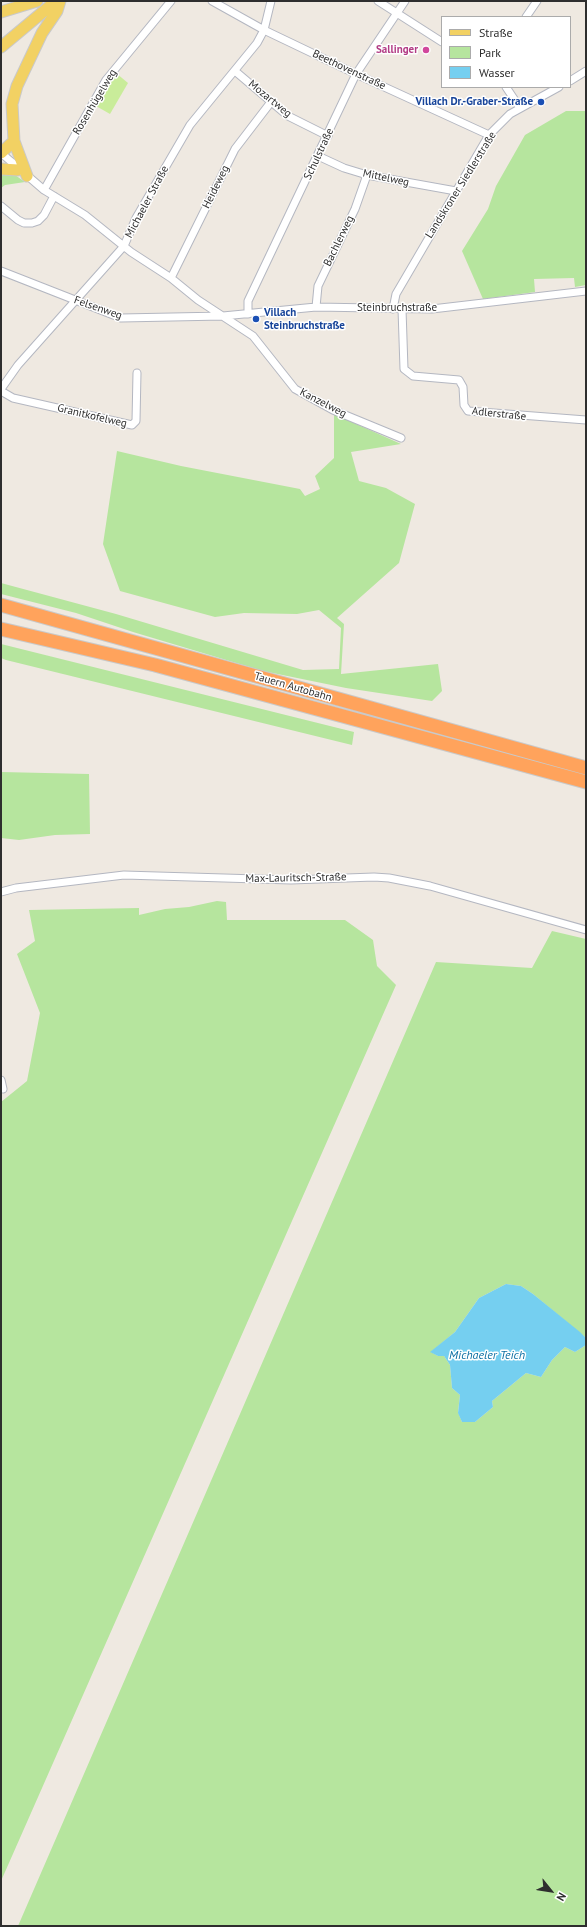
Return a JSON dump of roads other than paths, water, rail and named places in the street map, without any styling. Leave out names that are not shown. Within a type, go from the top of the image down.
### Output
[{"type":"highway","name":"Tauern Autobahn","points":[[1,605],[586,768]]},
{"type":"highway","name":"Tauern Autobahn","points":[[1,629],[155,665],[586,782]]},
{"type":"main road","points":[[1,12],[37,1]]},
{"type":"main road","points":[[1,47],[56,1]]},
{"type":"main road","points":[[1,169],[23,173],[14,141],[12,104],[17,86],[42,33],[57,11],[60,1]]},
{"type":"main road","points":[[1,153],[14,141]]},
{"type":"street","name":"Rosenhügelweg","points":[[44,190],[106,80],[171,1]]},
{"type":"street","name":"Beethovenstraße","points":[[212,1],[264,30],[489,135]]},
{"type":"street","name":"Michaeler Straße","points":[[1,390],[18,365],[124,246],[136,218],[190,125],[252,51],[264,30],[272,1]]},
{"type":"street","points":[[378,1],[441,41]]},
{"type":"street","name":"Schulstraße","points":[[248,314],[248,301],[328,136],[356,74],[405,1]]},
{"type":"street","points":[[527,16],[537,1]]},
{"type":"street","name":"Mozartweg","points":[[235,71],[288,116],[328,136]]},
{"type":"street","points":[[571,80],[586,71]]},
{"type":"street","points":[[507,88],[520,108]]},
{"type":"street","name":"Landskroner Siedlerstraße","points":[[393,308],[396,294],[489,135],[510,114],[557,88]]},
{"type":"street","name":"Heideweg","points":[[171,278],[234,149],[272,102]]},
{"type":"street","points":[[1,153],[44,190],[85,215],[124,246],[171,278],[198,300],[223,316]]},
{"type":"street","name":"Mittelweg","points":[[318,156],[344,168],[367,175],[456,191]]},
{"type":"street","name":"Bachlerweg","points":[[316,307],[318,286],[355,209],[367,175]]},
{"type":"street","points":[[1,206],[18,220],[24,223],[32,223],[38,221],[44,215],[54,196]]},
{"type":"street","name":"Felsenweg","points":[[1,271],[121,318],[223,316]]},
{"type":"street","name":"Steinbruchstraße","points":[[223,316],[316,307],[432,309],[586,291]]},
{"type":"street","name":"Adlerstraße","points":[[402,309],[404,368],[413,376],[459,380],[463,387],[464,405],[468,412],[586,420]]},
{"type":"street","name":"Kanzelweg","points":[[223,316],[253,336],[295,388],[333,410],[401,438]]},
{"type":"street","name":"Granitkofelweg","points":[[1,390],[13,398],[132,425],[136,421],[137,373]]},
{"type":"street","name":"Max-Lauritsch-Straße","points":[[1,892],[16,888],[124,875],[291,880],[382,877],[430,886],[586,930]]},
{"type":"street","points":[[1,1080],[3,1089]]},
{"type":"water","name":"Michaeler Teich","points":[[506,1284],[521,1286],[533,1294],[580,1332],[586,1338],[586,1345],[575,1352],[565,1347],[552,1360],[541,1377],[526,1373],[492,1401],[493,1407],[475,1422],[462,1422],[458,1413],[460,1395],[452,1388],[450,1365],[444,1356],[438,1356],[430,1352],[455,1332],[479,1298]]},
{"type":"place","name":"Sallinger","points":[[426,50]]},
{"type":"place","name":"Villach Dr.-Graber-Straße","points":[[541,102]]},
{"type":"place","name":"Villach Steinbruchstraße","points":[[256,319]]}]
